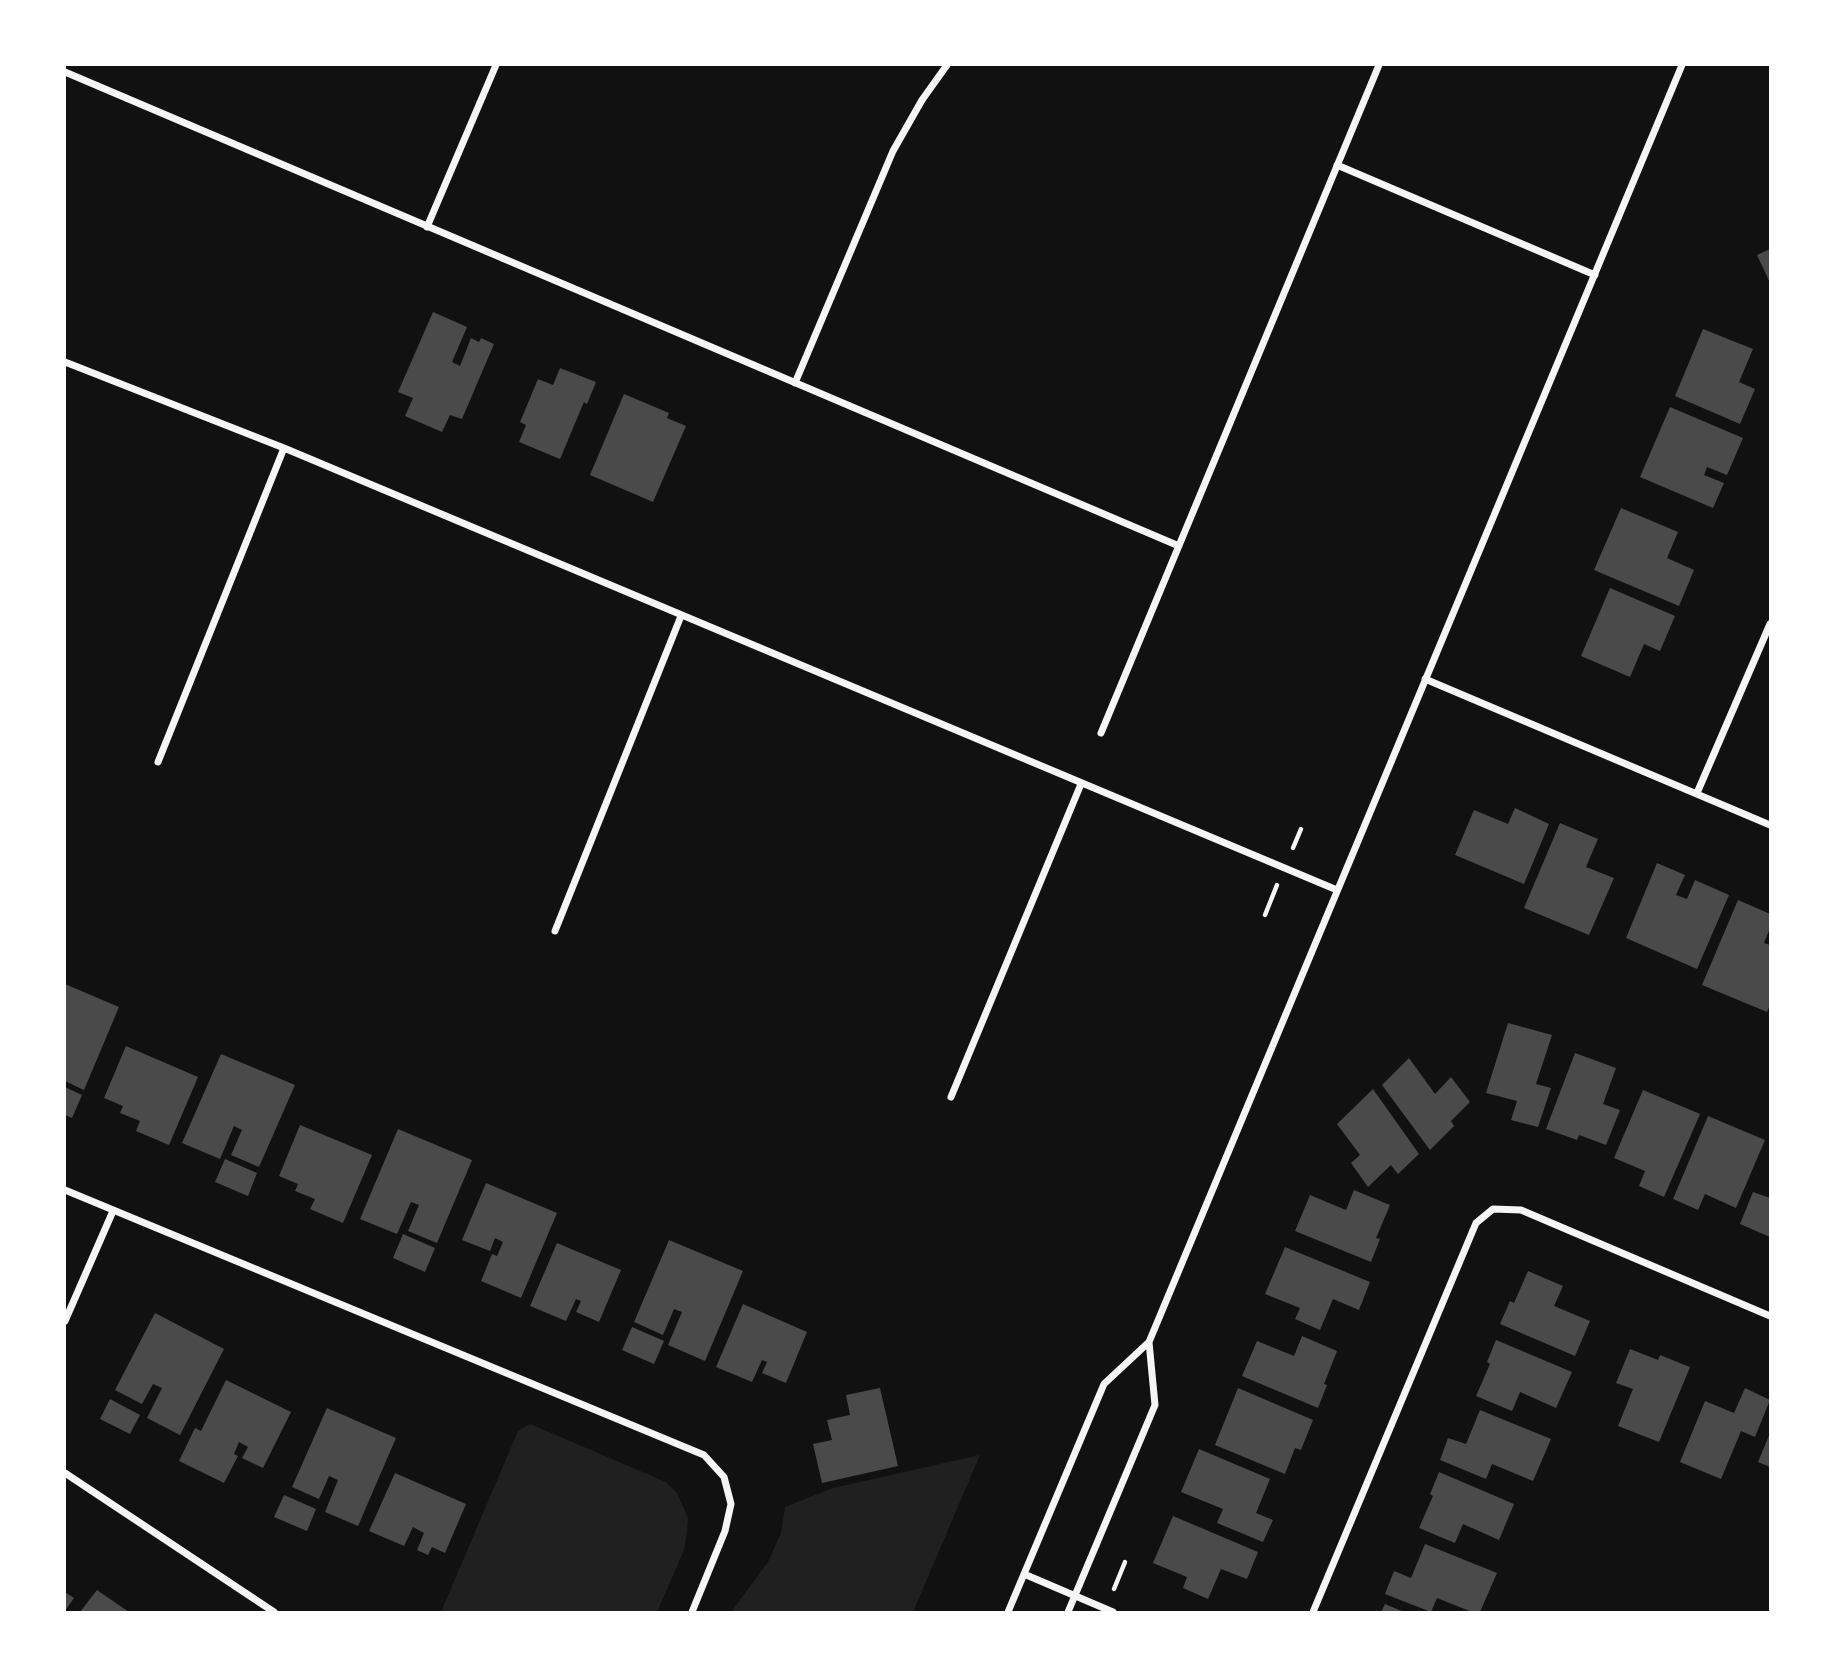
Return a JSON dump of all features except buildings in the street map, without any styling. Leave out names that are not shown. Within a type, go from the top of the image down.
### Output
[{"type":"street","points":[[427,227],[496,65]]},
{"type":"street","points":[[795,383],[893,151],[922,100],[947,65]]},
{"type":"street","points":[[1101,733],[1379,65]]},
{"type":"street","points":[[1008,1612],[1104,1384],[1149,1342],[1682,65]]},
{"type":"street","points":[[65,72],[1179,546]]},
{"type":"street","points":[[1337,165],[1595,275]]},
{"type":"street","points":[[65,362],[284,448],[1337,890]]},
{"type":"street","points":[[158,762],[284,448]]},
{"type":"street","points":[[555,931],[681,616]]},
{"type":"street","points":[[1697,793],[1770,624]]},
{"type":"street","points":[[1425,679],[1770,825]]},
{"type":"street","points":[[951,1097],[1081,784]]},
{"type":"street","points":[[65,1190],[704,1455],[724,1477],[732,1504],[725,1531],[692,1612]]},
{"type":"street","points":[[1313,1612],[1476,1223],[1493,1209],[1521,1210],[1770,1316]]},
{"type":"street","points":[[65,1321],[113,1211]]},
{"type":"street","points":[[1068,1612],[1155,1405],[1149,1342]]},
{"type":"street","points":[[65,1473],[274,1612]]},
{"type":"street","points":[[1024,1574],[1113,1612]]},
{"type":"shaded area","points":[[530,1424],[666,1482],[677,1493],[688,1518],[684,1550],[657,1612],[441,1612],[518,1431]]},
{"type":"shaded area","points":[[980,1455],[913,1612],[731,1612],[768,1562],[781,1533],[785,1507],[833,1488]]}]
